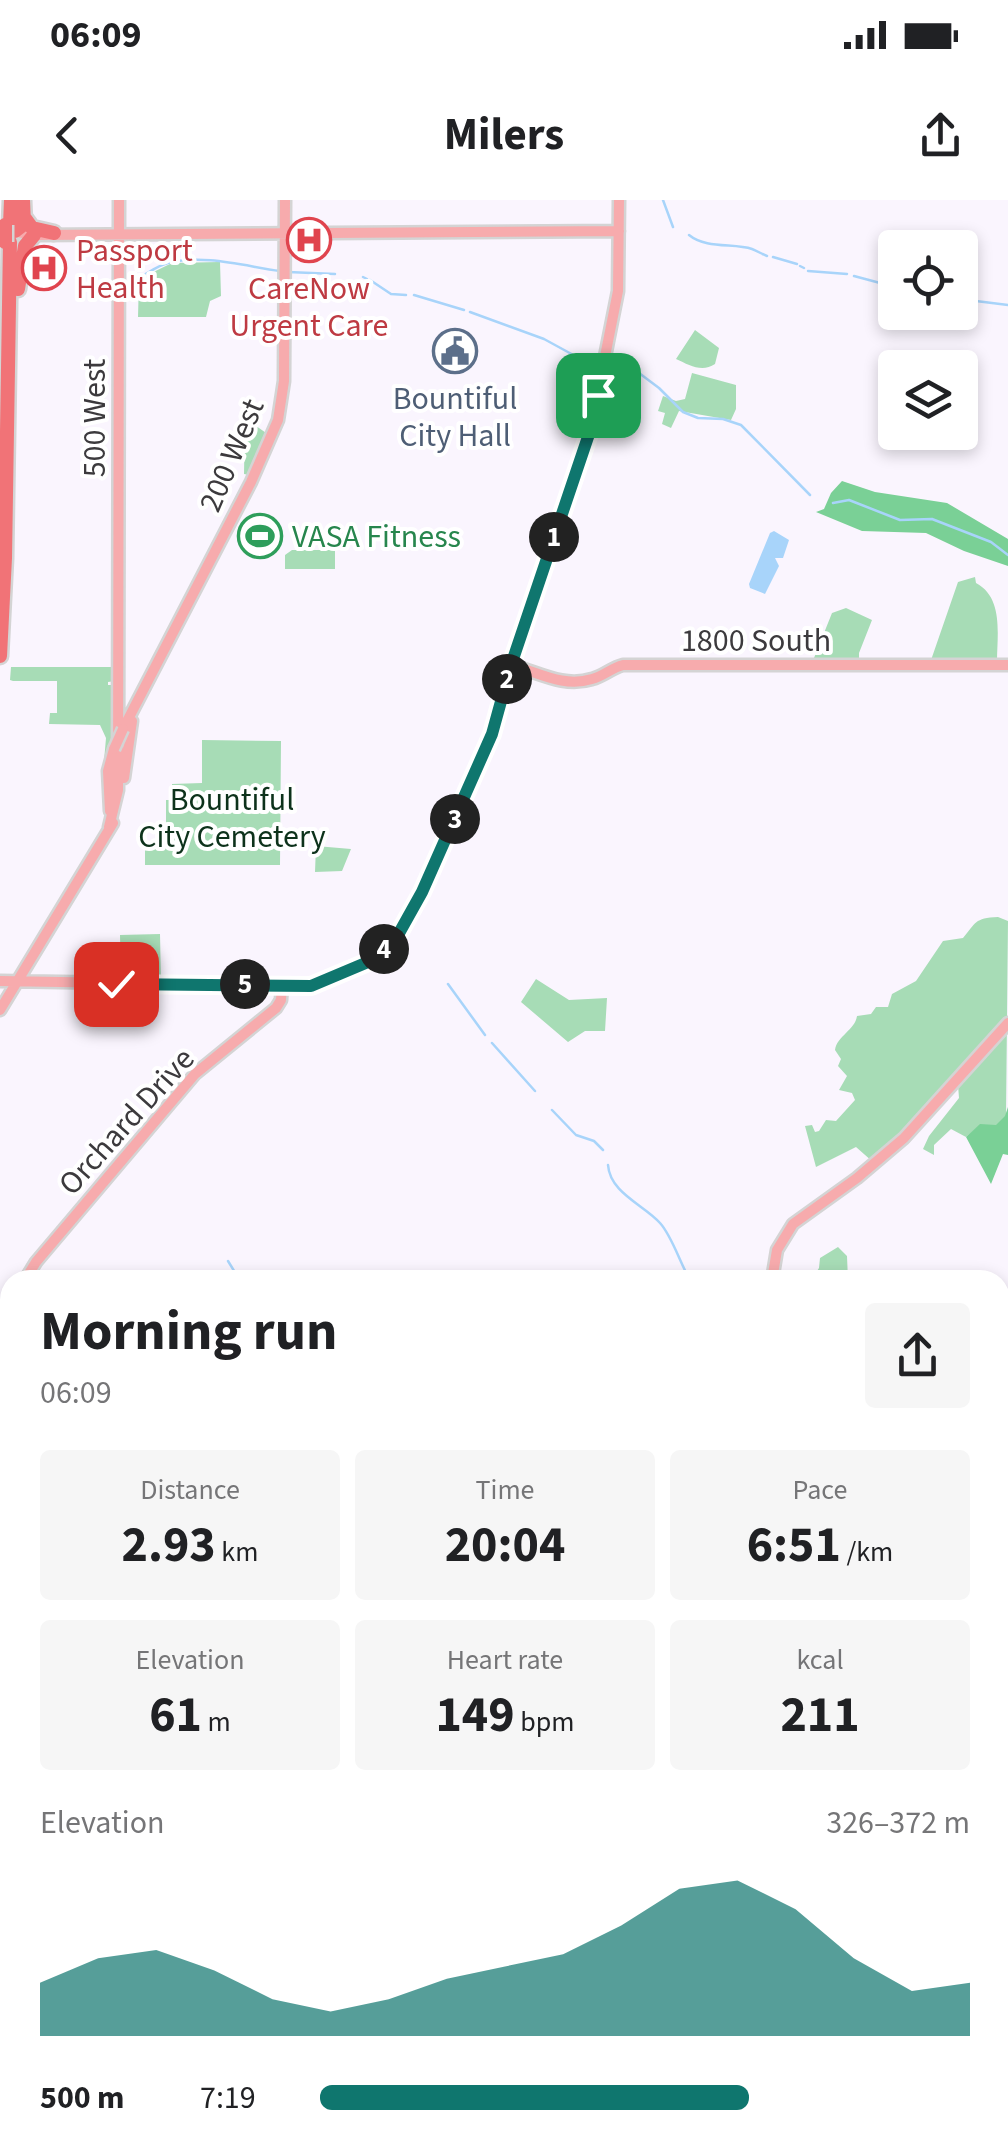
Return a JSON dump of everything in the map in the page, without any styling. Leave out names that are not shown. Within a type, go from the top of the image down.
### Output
[{"type":"highway","points":[[0,656],[12,235],[8,200]]},
{"type":"highway","points":[[2,378],[12,235],[23,226],[23,200]]},
{"type":"highway","points":[[24,216],[32,228],[55,233]]},
{"type":"highway","points":[[0,339],[3,536]]},
{"type":"main road","name":"500 West","points":[[109,827],[118,796],[119,200]]},
{"type":"main road","name":"200 West","points":[[137,706],[270,444],[282,406],[285,200]]},
{"type":"main road","points":[[0,983],[307,986],[372,960],[398,935],[422,892],[492,734],[511,665],[592,427],[618,291],[619,200]]},
{"type":"main road","points":[[12,235],[619,231]]},
{"type":"main road","name":"1800 South","points":[[511,665],[552,680],[576,681],[598,677],[622,665],[1008,664]]},
{"type":"main road","points":[[109,827],[108,765],[137,706]]},
{"type":"main road","points":[[0,1010],[109,827],[121,800],[126,748],[137,706]]},
{"type":"main road","name":"Orchard Drive","points":[[31,1270],[195,1074],[276,1008],[282,984]]},
{"type":"main road","points":[[774,1270],[777,1250],[792,1224],[904,1138],[1008,1023]]},
{"type":"green space","points":[[220,262],[221,296],[210,301],[206,317],[138,317],[139,279],[172,263]]},
{"type":"green space","points":[[695,330],[719,348],[715,364],[710,367],[696,367],[676,359]]},
{"type":"green space","points":[[692,373],[736,385],[736,409],[731,420],[679,411],[671,428],[662,424],[665,413],[658,411],[663,396],[676,401],[685,399]]},
{"type":"green space","points":[[245,418],[269,435],[249,475],[244,474]]},
{"type":"green space","points":[[842,481],[875,492],[947,503],[1008,539],[1008,566],[926,533],[862,531],[816,512],[824,509]]},
{"type":"green space","points":[[292,550],[335,550],[335,569],[285,569],[285,555]]},
{"type":"green space","points":[[975,577],[995,607],[997,662],[930,663],[958,582]]},
{"type":"green space","points":[[846,608],[872,620],[859,663],[812,663],[832,613]]},
{"type":"green space","points":[[11,667],[115,667],[115,681],[108,685],[114,685],[117,729],[103,773],[106,738],[100,725],[49,724],[50,713],[57,713],[57,681],[13,681]]},
{"type":"green space","name":"Bountiful City Cemetery","points":[[202,740],[281,741],[280,865],[145,865],[145,845],[166,844],[166,800],[172,800],[172,784],[202,783]]},
{"type":"green space","points":[[316,846],[351,849],[342,871],[315,872]]},
{"type":"green space","points":[[998,917],[1008,921],[1006,1116],[998,1126],[980,1125],[966,1137],[951,1129],[934,1145],[934,1155],[923,1149],[959,1098],[958,1085],[873,1162],[856,1147],[816,1167],[805,1126],[812,1125],[815,1132],[819,1131],[826,1120],[836,1121],[855,1100],[852,1093],[839,1090],[847,1076],[838,1066],[841,1059],[835,1050],[857,1016],[871,1014],[876,1007],[888,1007],[892,994],[916,981],[943,941],[963,938],[980,920]]},
{"type":"green space","points":[[160,934],[161,981],[121,981],[120,935]]},
{"type":"green space","points":[[536,979],[569,1000],[607,998],[605,1031],[585,1031],[568,1042],[521,1002]]},
{"type":"green space","points":[[1008,1107],[1008,1155],[1003,1154],[991,1184],[966,1137],[980,1124],[996,1125]]},
{"type":"green space","points":[[838,1247],[847,1256],[848,1270],[818,1270],[820,1258]]},
{"type":"water","points":[[774,531],[789,540],[783,558],[775,558],[779,566],[765,594],[749,584]]},
{"type":"waterway","points":[[663,200],[673,227]]},
{"type":"waterway","points":[[689,235],[703,242],[745,247],[767,256]]},
{"type":"waterway","points":[[773,257],[797,264]]},
{"type":"waterway","points":[[124,282],[162,265],[196,260],[280,271]]},
{"type":"waterway","points":[[800,266],[804,268]]},
{"type":"waterway","points":[[808,271],[847,274]]},
{"type":"waterway","points":[[288,272],[335,274]]},
{"type":"waterway","points":[[854,276],[878,282]]},
{"type":"waterway","points":[[363,277],[367,279]]},
{"type":"waterway","points":[[370,280],[391,294],[406,295]]},
{"type":"waterway","points":[[414,295],[464,310]]},
{"type":"waterway","points":[[978,301],[1008,305]]},
{"type":"waterway","points":[[470,312],[544,339],[577,357],[600,361]]},
{"type":"waterway","points":[[611,360],[627,364],[683,412],[741,425],[810,495]]},
{"type":"waterway","points":[[833,503],[849,500],[900,520],[932,519],[991,542],[1008,555]]},
{"type":"waterway","points":[[448,984],[485,1035]]},
{"type":"waterway","points":[[492,1043],[535,1091]]},
{"type":"waterway","points":[[552,1110],[576,1135],[594,1141],[603,1150]]},
{"type":"waterway","points":[[608,1165],[621,1191],[664,1228],[685,1270]]},
{"type":"waterway","points":[[228,1261],[234,1270]]},
{"type":"place","name":"CareNow Urgent Care","points":[[309,240]]},
{"type":"place","name":"Passport Health","points":[[44,268]]},
{"type":"place","name":"Bountiful City Hall","points":[[455,351]]},
{"type":"place","name":"VASA Fitness","points":[[260,536]]},
{"type":"route","points":[[116,984],[311,986],[368,962],[398,935],[416,906],[494,728],[511,665],[589,434],[598,395]]}]
